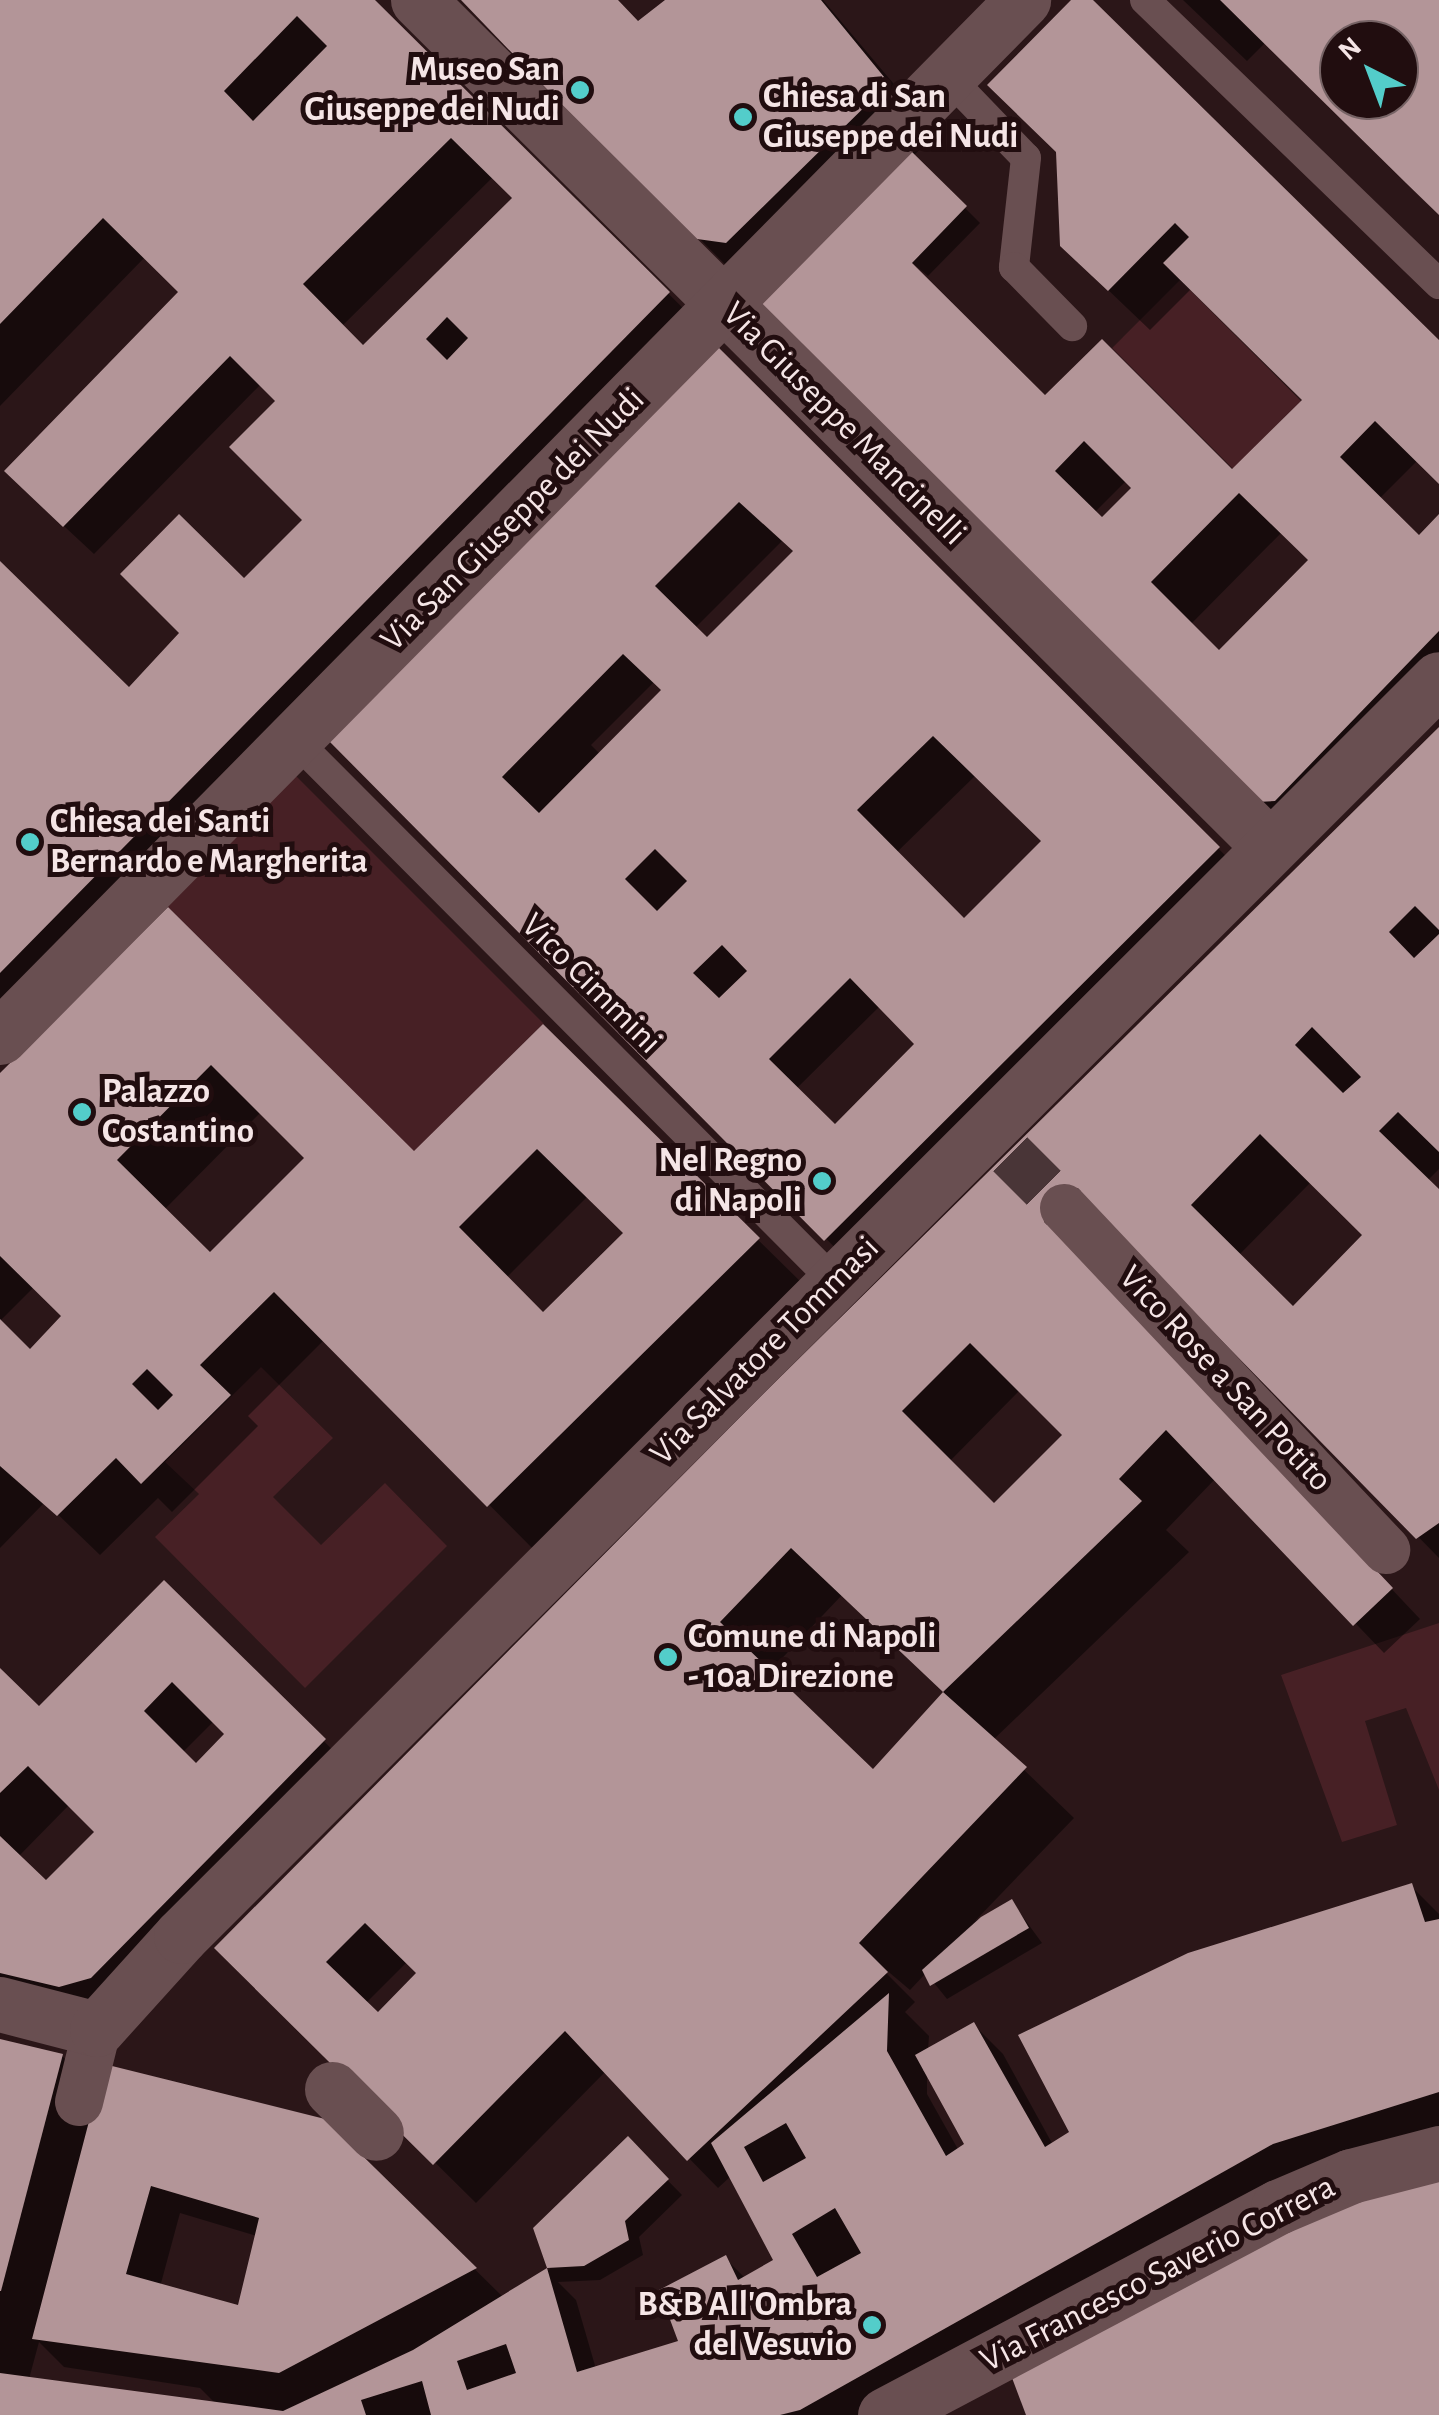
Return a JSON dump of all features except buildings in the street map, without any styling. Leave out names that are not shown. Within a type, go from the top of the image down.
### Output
[{"type":"street","name":"Via Giuseppe Mancinelli","points":[[418,0],[1270,848]]},
{"type":"street","name":"Via San Giuseppe dei Nudi","points":[[0,1037],[1023,0]]},
{"type":"street","name":"Via Salvatore Tommasi","points":[[96,2029],[181,1936],[834,1282],[998,1142],[1270,848],[1439,678]]},
{"type":"street","name":"Vico Rose a San Potito","points":[[1064,1208],[1386,1550]]},
{"type":"street","points":[[0,2004],[96,2029],[79,2102]]},
{"type":"street","points":[[332,2089],[376,2133]]},
{"type":"street","name":"Via Francesco Saverio Correra","points":[[884,2415],[1278,2207],[1351,2176],[1439,2153]]},
{"type":"lane","points":[[1145,0],[1439,284]]},
{"type":"lane","points":[[948,77],[1026,158],[1014,267],[1072,326]]},
{"type":"lane","name":"Vico Cimmini","points":[[295,740],[834,1282]]},
{"type":"shaded area","points":[[1180,280],[1301,401],[1233,469],[1112,348]]},
{"type":"shaded area","points":[[296,776],[543,1023],[414,1153],[167,905]]},
{"type":"shaded area","points":[[261,1367],[333,1438],[273,1497],[321,1545],[385,1483],[447,1546],[305,1688],[155,1537],[199,1494],[165,1462]]},
{"type":"shaded area","points":[[1439,1623],[1439,1790],[1406,1708],[1365,1721],[1397,1825],[1342,1842],[1281,1675]]},
{"type":"tunnel","points":[[1010,1154],[1064,1208]]},
{"type":"place","name":"Museo San Giuseppe dei Nudi","points":[[580,90]]},
{"type":"place","name":"Chiesa di San Giuseppe dei Nudi","points":[[743,117]]},
{"type":"place","name":"Chiesa dei Santi Bernardo e Margherita","points":[[30,842]]},
{"type":"place","name":"Palazzo Costantino","points":[[82,1112]]},
{"type":"place","name":"Nel Regno di Napoli","points":[[822,1181]]},
{"type":"place","name":"Comune di Napoli - 10a Direzione","points":[[668,1657]]},
{"type":"place","name":"B&B All'Ombra del Vesuvio","points":[[872,2325]]}]
